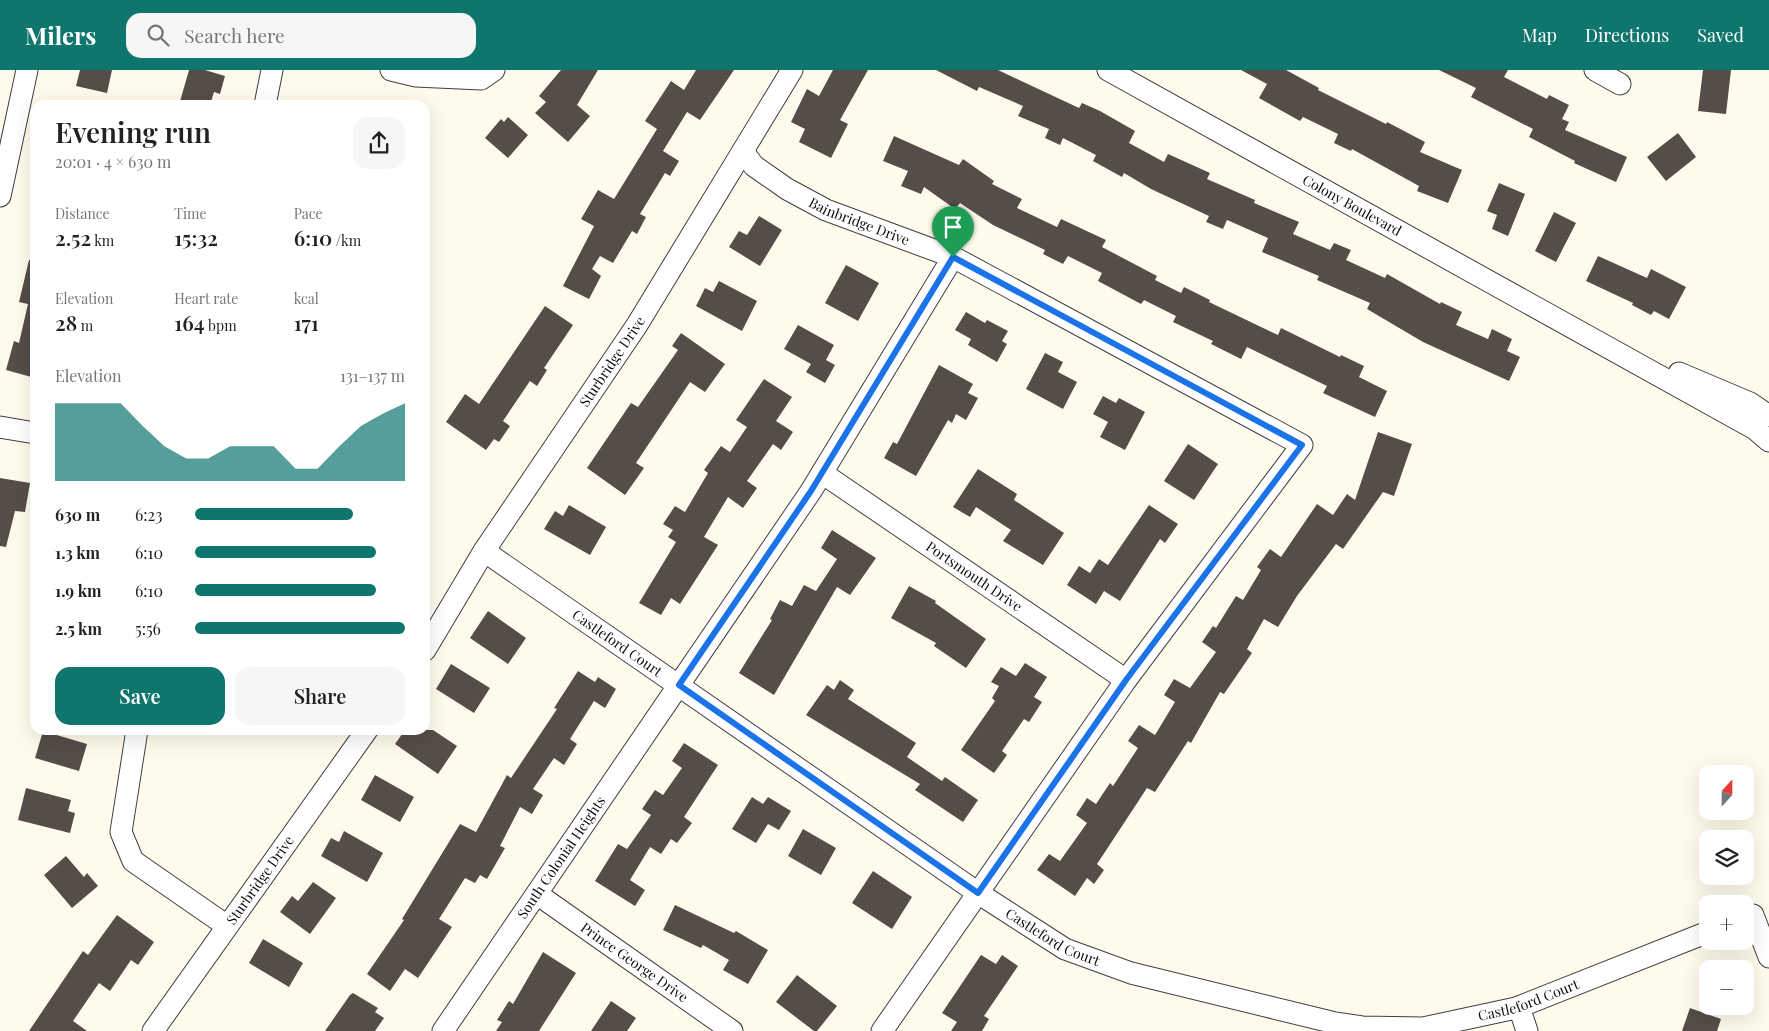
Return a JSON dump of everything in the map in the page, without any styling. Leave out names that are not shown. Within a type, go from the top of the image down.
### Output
[{"type":"street","points":[[0,196],[27,70]]},
{"type":"street","points":[[265,100],[272,70]]},
{"type":"street","points":[[391,70],[416,76],[481,79],[494,70]]},
{"type":"street","name":"Sturbridge Drive","points":[[430,642],[484,551],[637,325],[744,153],[792,70]]},
{"type":"street","name":"Colony Boulevard","points":[[1108,70],[1755,429],[1769,441]]},
{"type":"street","points":[[1595,70],[1620,84]]},
{"type":"street","name":"Bainbridge Drive","points":[[744,153],[754,166],[787,189],[826,210],[953,257],[1302,445],[1126,680]]},
{"type":"street","name":"South Colonial Heights","points":[[443,1031],[822,473],[953,257]]},
{"type":"street","name":"Colony Boulevard","points":[[1596,341],[1636,355],[1750,403],[1769,416]]},
{"type":"street","points":[[0,427],[30,432]]},
{"type":"street","name":"Portsmouth Drive","points":[[822,473],[1126,680]]},
{"type":"street","name":"Castleford Court","points":[[484,551],[978,893],[1065,949],[1131,972],[1335,1023],[1362,1027],[1422,1028],[1519,1006],[1699,936]]},
{"type":"street","points":[[882,1031],[1126,680]]},
{"type":"street","points":[[136,735],[121,832],[133,861],[227,926]]},
{"type":"street","name":"Sturbridge Drive","points":[[153,1031],[364,735]]},
{"type":"street","name":"Prince George Drive","points":[[537,894],[732,1031]]},
{"type":"street","points":[[1756,913],[1769,956]]},
{"type":"street","points":[[1519,1006],[1526,1031]]},
{"type":"building","points":[[80,70],[112,70],[107,93],[76,86]]},
{"type":"building","points":[[189,70],[205,70],[225,76],[220,94],[214,92],[212,100],[180,100]]},
{"type":"building","points":[[561,70],[598,70],[577,105],[590,116],[568,142],[535,113],[546,102],[539,96]]},
{"type":"building","points":[[696,70],[734,70],[700,120],[687,112],[663,151],[679,161],[670,176],[665,173],[640,214],[646,217],[637,234],[632,231],[613,263],[600,256],[592,269],[601,276],[589,299],[563,286],[594,226],[581,219],[598,190],[614,199],[657,129],[645,121],[671,81],[684,90]]},
{"type":"building","points":[[833,70],[868,70],[840,120],[848,124],[831,158],[799,142],[805,129],[791,122],[807,89],[819,96]]},
{"type":"building","points":[[936,70],[998,70],[1079,108],[1082,103],[1100,111],[1135,131],[1129,143],[1164,162],[1168,154],[1210,173],[1207,179],[1255,200],[1254,203],[1299,222],[1293,234],[1330,250],[1334,243],[1351,250],[1346,260],[1385,278],[1387,274],[1440,304],[1441,302],[1462,312],[1456,325],[1488,339],[1492,329],[1512,339],[1507,351],[1520,357],[1509,381],[1423,342],[1367,309],[1370,303],[1317,280],[1319,276],[1262,252],[1268,238],[1227,220],[1223,229],[1206,222],[1209,216],[1151,189],[1124,173],[1122,177],[1093,161],[1096,155],[1063,138],[1060,145],[1045,138],[1049,129],[1018,116],[1023,106],[979,87],[977,91]]},
{"type":"building","points":[[1241,70],[1286,70],[1319,88],[1318,90],[1425,142],[1420,152],[1462,170],[1448,203],[1417,191],[1419,186],[1352,149],[1351,151],[1334,143],[1338,134],[1303,117],[1300,121],[1259,98],[1267,84]]},
{"type":"building","points":[[1439,70],[1508,70],[1504,77],[1547,99],[1549,95],[1569,105],[1562,119],[1569,122],[1565,130],[1627,157],[1616,182],[1574,163],[1575,161],[1529,137],[1533,129],[1471,97],[1476,88]]},
{"type":"building","points":[[1703,70],[1731,70],[1726,114],[1698,111]]},
{"type":"building","points":[[508,117],[528,135],[508,158],[485,138],[501,119],[504,122]]},
{"type":"building","points":[[1678,133],[1696,157],[1666,181],[1647,157]]},
{"type":"building","points":[[894,136],[959,165],[963,159],[994,181],[992,184],[1022,199],[1017,208],[1057,227],[1061,219],[1106,240],[1102,247],[1157,276],[1155,280],[1181,293],[1184,287],[1210,300],[1209,302],[1278,335],[1281,328],[1340,357],[1341,355],[1364,366],[1359,377],[1387,391],[1375,417],[1323,393],[1327,386],[1247,347],[1241,359],[1211,344],[1213,341],[1173,322],[1176,316],[1144,300],[1141,304],[1098,281],[1102,273],[1068,256],[1063,264],[1043,254],[1045,250],[993,225],[960,203],[955,209],[924,187],[921,194],[901,186],[908,171],[883,161]]},
{"type":"building","points":[[1499,183],[1525,194],[1508,236],[1492,229],[1497,215],[1487,211]]},
{"type":"building","points":[[1554,212],[1576,223],[1556,262],[1535,251]]},
{"type":"building","points":[[759,216],[782,230],[760,266],[729,247],[739,231],[747,235]]},
{"type":"building","points":[[1598,256],[1647,278],[1651,269],[1686,287],[1669,319],[1654,311],[1651,315],[1632,305],[1633,303],[1586,281]]},
{"type":"building","points":[[30,260],[30,377],[6,370],[14,341],[19,343],[28,304],[19,302]]},
{"type":"building","points":[[846,265],[879,283],[858,321],[825,303]]},
{"type":"building","points":[[719,281],[757,301],[742,331],[696,306],[705,288],[713,292]]},
{"type":"building","points":[[545,306],[573,325],[544,368],[547,370],[537,386],[530,381],[503,421],[510,426],[499,442],[494,439],[486,450],[446,422],[465,394],[479,404]]},
{"type":"building","points":[[966,312],[985,323],[987,320],[1008,331],[1002,341],[1007,344],[997,362],[968,345],[971,339],[955,330]]},
{"type":"building","points":[[798,325],[834,345],[826,360],[835,365],[825,383],[806,372],[811,364],[784,349]]},
{"type":"building","points":[[681,333],[725,364],[705,392],[690,382],[636,463],[644,468],[625,495],[587,468],[631,403],[638,407],[678,350],[672,346]]},
{"type":"building","points":[[1045,353],[1063,362],[1058,372],[1077,382],[1063,409],[1026,389]]},
{"type":"building","points":[[939,365],[973,384],[968,393],[978,398],[966,420],[956,414],[952,423],[948,420],[916,476],[884,458],[893,442],[897,444]]},
{"type":"building","points":[[764,379],[792,397],[776,421],[793,432],[781,450],[773,444],[747,481],[757,488],[743,508],[728,497],[704,537],[718,545],[680,604],[671,598],[661,615],[639,603],[676,542],[668,537],[673,530],[663,524],[675,506],[685,512],[708,473],[704,470],[721,446],[730,452],[747,427],[736,420]]},
{"type":"building","points":[[1103,396],[1116,403],[1119,398],[1145,412],[1125,450],[1100,437],[1108,422],[1093,414]]},
{"type":"building","points":[[1378,432],[1412,444],[1394,496],[1383,492],[1343,549],[1336,544],[1297,596],[1278,627],[1264,619],[1247,649],[1252,653],[1224,694],[1220,692],[1191,743],[1188,741],[1155,792],[1147,788],[1097,864],[1104,870],[1094,884],[1087,878],[1075,896],[1037,870],[1049,854],[1060,861],[1087,823],[1076,815],[1087,798],[1096,804],[1110,783],[1113,786],[1138,748],[1128,741],[1139,725],[1155,735],[1175,702],[1164,695],[1174,679],[1190,688],[1216,652],[1202,642],[1213,626],[1216,628],[1236,596],[1243,600],[1261,570],[1257,567],[1270,549],[1281,557],[1317,504],[1333,515],[1347,494],[1355,500]]},
{"type":"building","points":[[1188,444],[1218,464],[1194,500],[1164,481]]},
{"type":"building","points":[[978,469],[1017,494],[1014,500],[1064,533],[1043,565],[1003,541],[1011,530],[976,507],[970,517],[953,507]]},
{"type":"building","points":[[0,478],[30,483],[25,512],[15,511],[6,547],[0,546]]},
{"type":"building","points":[[569,505],[606,527],[590,555],[544,529],[555,511],[563,516]]},
{"type":"building","points":[[1149,505],[1178,524],[1165,543],[1160,539],[1120,601],[1104,591],[1096,604],[1067,585],[1079,566],[1090,573],[1099,559],[1108,565]]},
{"type":"building","points":[[832,530],[876,558],[850,595],[837,587],[774,695],[739,673],[772,620],[770,619],[780,600],[792,606],[804,585],[816,591],[837,559],[821,548]]},
{"type":"building","points":[[909,586],[936,601],[935,603],[986,639],[966,668],[934,646],[936,643],[891,618]]},
{"type":"building","points":[[488,611],[526,638],[508,664],[470,638]]},
{"type":"building","points":[[1025,663],[1047,677],[1034,697],[1042,702],[1029,722],[1024,719],[1002,751],[1007,755],[994,773],[961,750],[995,701],[992,698],[999,686],[991,682],[1001,667],[1016,676]]},
{"type":"building","points":[[451,664],[490,688],[474,713],[436,689]]},
{"type":"building","points":[[578,671],[595,682],[598,677],[616,689],[605,708],[594,701],[570,739],[577,744],[564,765],[554,758],[533,789],[543,795],[532,814],[520,807],[500,846],[505,848],[487,879],[480,875],[475,883],[465,878],[439,919],[452,927],[418,978],[405,969],[390,991],[367,974],[404,920],[402,919],[460,824],[476,832],[507,775],[511,778],[557,709],[554,708]]},
{"type":"building","points":[[840,680],[854,690],[848,699],[916,743],[907,757],[942,781],[945,777],[978,800],[963,822],[915,790],[920,784],[806,715],[827,685],[834,690]]},
{"type":"building","points":[[430,730],[433,730],[457,746],[438,774],[395,744],[401,735],[430,735]]},
{"type":"building","points":[[42,735],[57,735],[87,744],[79,771],[35,758]]},
{"type":"building","points":[[684,743],[718,765],[684,817],[692,823],[677,843],[671,839],[661,854],[650,847],[630,880],[645,890],[635,906],[595,881],[618,844],[627,849],[651,815],[642,809],[655,790],[663,795],[682,768],[672,761]]},
{"type":"building","points":[[375,775],[414,797],[400,822],[361,800]]},
{"type":"building","points":[[26,788],[71,800],[68,811],[75,813],[70,833],[18,820]]},
{"type":"building","points":[[752,797],[763,804],[768,797],[791,811],[779,830],[768,824],[756,843],[732,829]]},
{"type":"building","points":[[803,829],[836,848],[821,875],[788,856]]},
{"type":"building","points":[[344,831],[383,853],[367,882],[321,856],[331,838],[339,842]]},
{"type":"building","points":[[66,856],[84,877],[87,873],[98,886],[72,908],[44,875]]},
{"type":"building","points":[[873,871],[912,897],[892,929],[852,903]]},
{"type":"building","points":[[313,882],[336,898],[310,934],[280,912],[292,896],[298,901]]},
{"type":"building","points":[[675,905],[734,933],[736,931],[768,950],[748,984],[723,970],[729,960],[703,945],[701,948],[663,930]]},
{"type":"building","points":[[117,915],[154,942],[138,965],[131,960],[110,991],[99,983],[73,1021],[87,1031],[29,1031],[83,951],[88,955]]},
{"type":"building","points":[[263,939],[303,963],[289,987],[249,963]]},
{"type":"building","points":[[543,952],[576,973],[539,1031],[496,1031],[502,1022],[497,1020],[509,1001],[513,1004]]},
{"type":"building","points":[[981,955],[996,964],[1002,955],[1018,966],[984,1016],[989,1019],[982,1031],[951,1031],[957,1022],[942,1013]]},
{"type":"building","points":[[797,975],[837,1006],[817,1031],[814,1031],[776,1002]]},
{"type":"building","points":[[353,993],[378,1008],[375,1012],[384,1018],[375,1031],[325,1031],[350,995]]},
{"type":"building","points":[[611,1001],[636,1018],[627,1031],[591,1031]]},
{"type":"building","points":[[1690,1008],[1699,1011],[1699,1015],[1710,1015],[1721,1019],[1717,1031],[1682,1031]]},
{"type":"route","points":[[953,257],[1302,445],[1126,680],[978,893],[679,685],[811,491],[953,257]]}]
